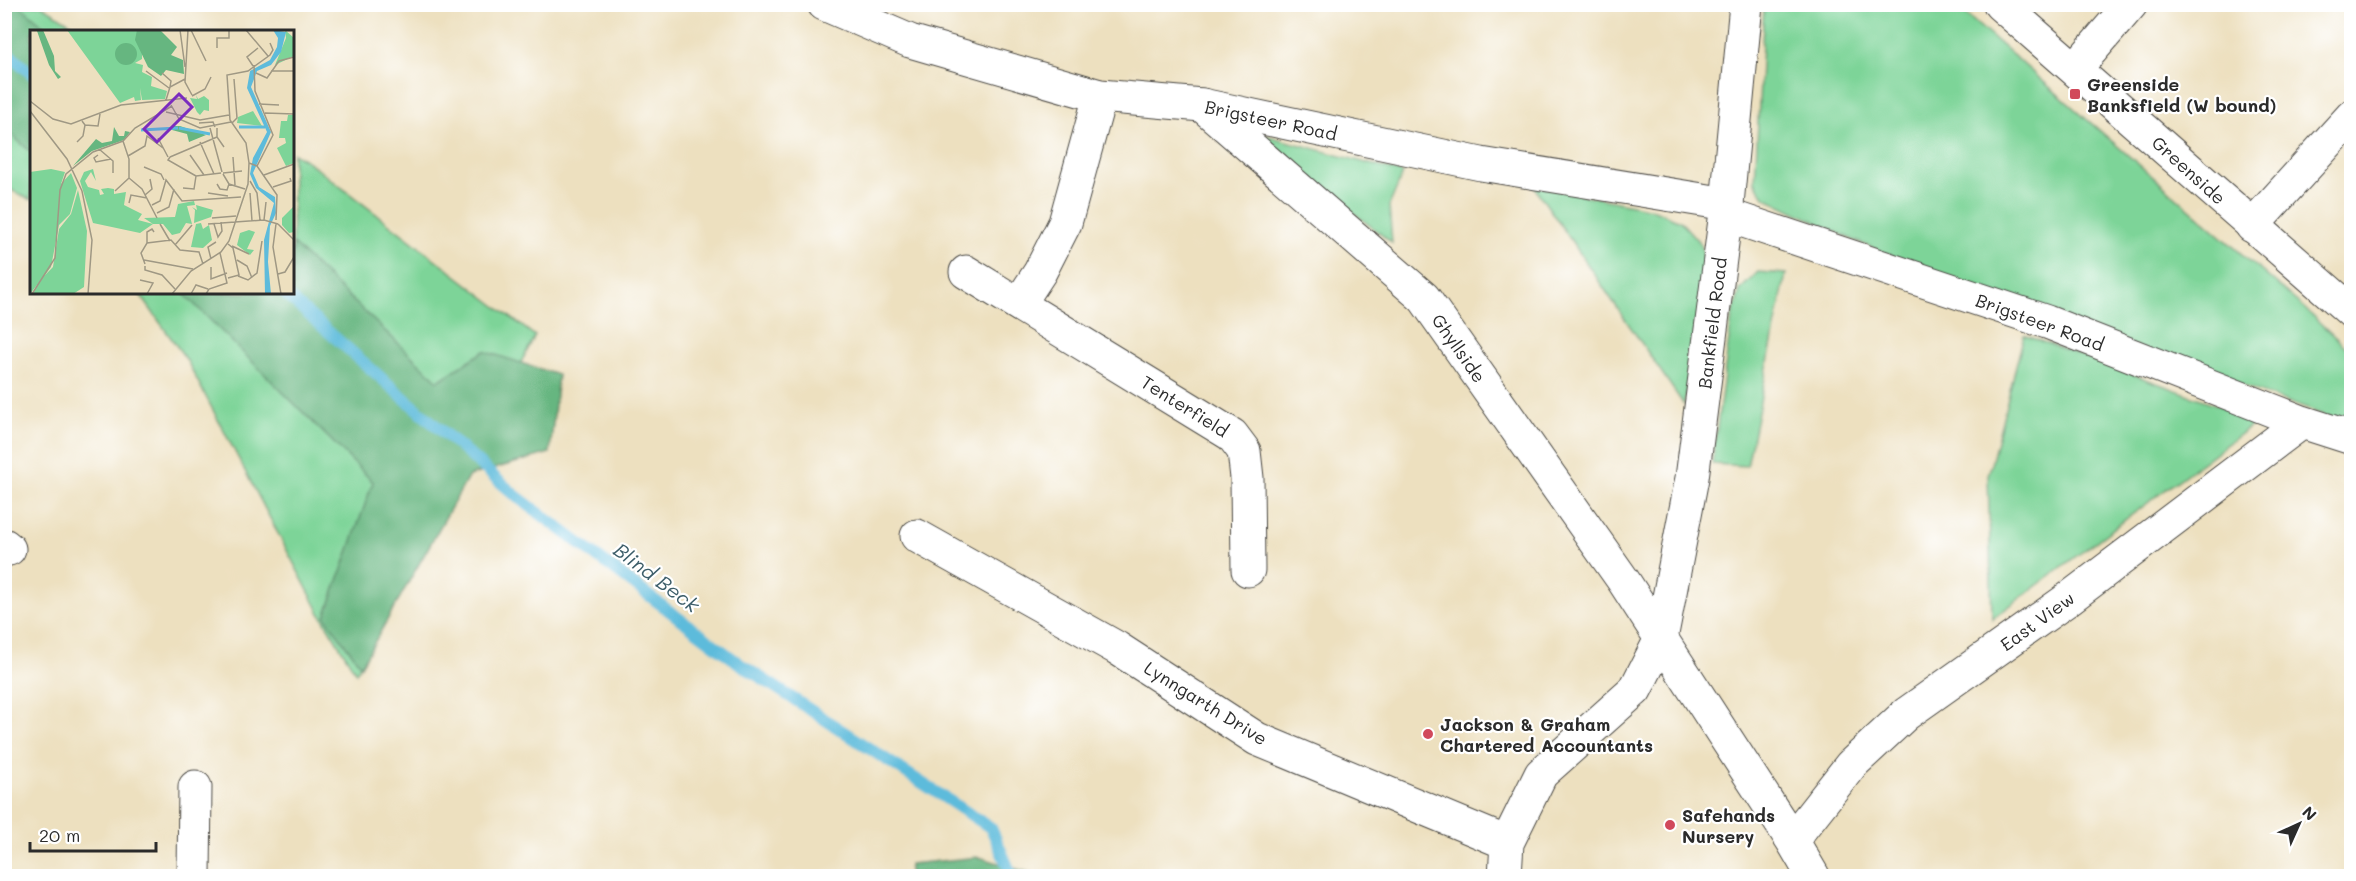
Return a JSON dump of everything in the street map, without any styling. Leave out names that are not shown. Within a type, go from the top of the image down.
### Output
[{"type":"street","name":"Brigsteer Road","points":[[824,4],[910,41],[1100,96],[1202,105],[1481,164],[1726,209],[2047,322],[2302,422],[2352,438]]},
{"type":"street","name":"Bankfield Road","points":[[1507,843],[1541,774],[1635,690],[1661,639],[1692,478],[1726,209],[1746,4]]},
{"type":"street","name":"Greenside","points":[[2000,4],[2352,312]]},
{"type":"street","points":[[2075,69],[2131,4]]},
{"type":"street","points":[[1019,304],[1040,272],[1065,223],[1100,96]]},
{"type":"street","name":"Ghyllside","points":[[1202,105],[1424,298],[1623,580],[1813,876]]},
{"type":"street","points":[[2252,226],[2352,116]]},
{"type":"street","name":"Tenterfield","points":[[966,272],[1232,435],[1244,451],[1248,570]]},
{"type":"street","name":"East View","points":[[1792,840],[1851,765],[1906,714],[2064,602],[2302,422]]},
{"type":"street","name":"Lynngarth Drive","points":[[917,536],[1117,648],[1257,739],[1507,843]]},
{"type":"street","points":[[194,876],[195,787]]},
{"type":"street","points":[[1505,876],[1507,843]]},
{"type":"green space","points":[[5,4],[19,5],[49,30],[30,30],[30,151],[5,129]]},
{"type":"green space","points":[[5,5],[41,5],[81,30],[30,30],[30,200],[5,187]]},
{"type":"green space","points":[[1764,5],[1955,5],[2304,308],[2351,352],[2351,425],[1957,282],[1853,240],[1764,197],[1755,182]]},
{"type":"green space","points":[[1250,131],[1403,173],[1389,206],[1392,243]]},
{"type":"green space","points":[[294,154],[307,161],[535,336],[356,673],[322,617],[186,359],[140,294],[294,294]]},
{"type":"green space","points":[[1533,185],[1652,209],[1680,221],[1700,243],[1706,265],[1704,287],[1684,405]]},
{"type":"green space","points":[[294,245],[438,381],[484,351],[558,375],[550,453],[469,476],[361,666],[325,617],[373,482],[184,294],[294,294]]},
{"type":"green space","points":[[1758,272],[1786,274],[1747,466],[1712,464],[1732,317],[1740,290]]},
{"type":"green space","points":[[2024,335],[2259,420],[1992,619],[1988,476]]},
{"type":"green space","points":[[979,857],[1040,876],[909,876],[910,864]]},
{"type":"waterway","name":"Blind Beck","points":[[4,50],[30,72]]},
{"type":"waterway","name":"Blind Beck","points":[[285,294],[515,495],[740,664],[991,828],[1012,876]]},
{"type":"place","name":"Greenside Banksfield (W bound)","points":[[2075,94]]},
{"type":"place","name":"Jackson & Graham Chartered Accountants","points":[[1428,734]]},
{"type":"place","name":"Safehands Nursery","points":[[1670,825]]}]
